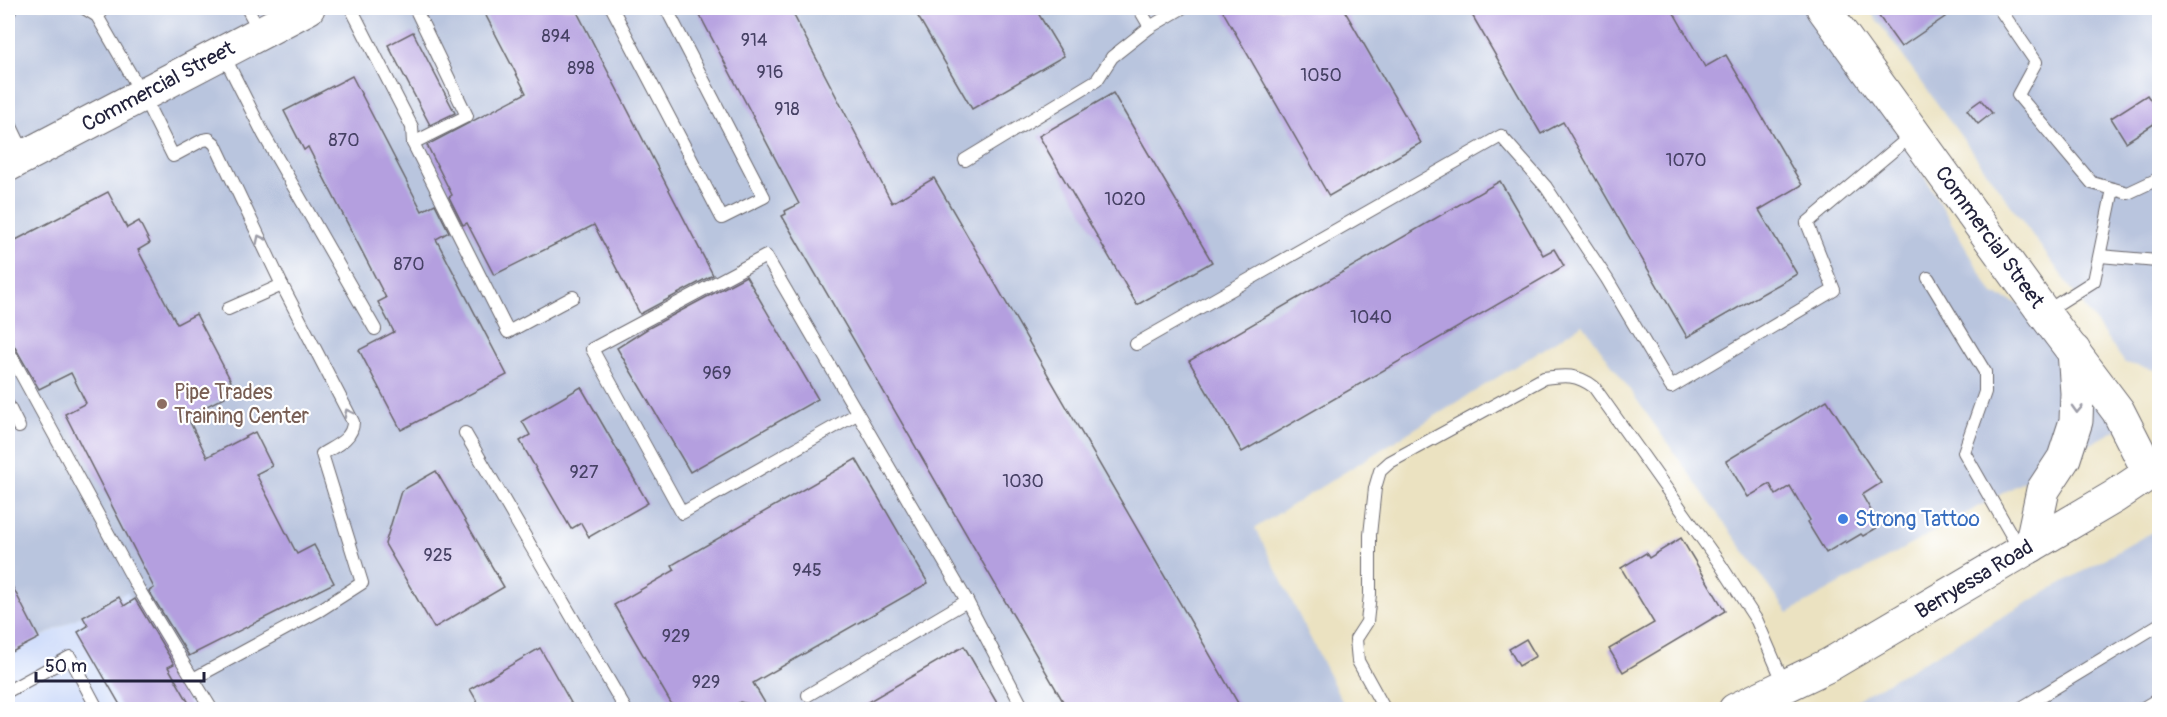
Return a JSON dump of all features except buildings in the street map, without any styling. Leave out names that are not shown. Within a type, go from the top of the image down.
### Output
[{"type":"main road","name":"Commercial Street","points":[[17,161],[222,52],[253,20],[308,8]]},
{"type":"main road","name":"Commercial Street","points":[[1823,8],[2044,313],[2118,411],[2156,477]]},
{"type":"main road","points":[[2026,548],[2043,490],[2064,458],[2076,421],[2074,351]]},
{"type":"main road","name":"Berryessa Road","points":[[1734,710],[1828,665],[2114,496],[2156,477]]},
{"type":"main road","name":"Berryessa Road","points":[[1754,710],[1786,687]]},
{"type":"lane","points":[[84,8],[102,12],[173,156],[203,140],[210,139],[215,144],[282,285],[353,422],[353,430],[348,438],[322,454],[362,583],[320,610],[193,679]]},
{"type":"lane","points":[[351,8],[412,127],[413,143],[508,332],[573,297]]},
{"type":"lane","points":[[413,143],[467,116],[415,8]]},
{"type":"lane","points":[[612,8],[722,218],[764,197],[666,8]]},
{"type":"lane","points":[[1139,8],[1150,27]]},
{"type":"lane","points":[[965,160],[1097,80],[1112,57],[1150,27],[1182,8]]},
{"type":"lane","points":[[1999,8],[2036,62],[2018,95],[2092,183],[2128,193],[2160,178]]},
{"type":"lane","points":[[222,52],[264,135],[375,329]]},
{"type":"lane","points":[[8,120],[17,161]]},
{"type":"lane","points":[[1136,344],[1502,136],[1546,187],[1607,279],[1671,387],[1834,290],[1807,223],[1915,133]]},
{"type":"lane","points":[[2044,313],[2094,281],[2113,189]]},
{"type":"lane","points":[[2100,255],[2157,261],[2160,265]]},
{"type":"lane","points":[[857,414],[682,513],[592,349],[766,256],[967,601],[1024,710]]},
{"type":"lane","points":[[1928,278],[1986,372],[1985,392],[1964,452],[2026,548]]},
{"type":"lane","points":[[228,309],[282,285]]},
{"type":"lane","points":[[8,350],[138,588],[212,710]]},
{"type":"lane","points":[[1385,710],[1358,661],[1356,639],[1367,622],[1370,594],[1370,535],[1375,488],[1380,471],[1390,462],[1544,378],[1564,375],[1582,378],[1594,387],[1720,564],[1757,621],[1786,687]]},
{"type":"lane","points":[[8,405],[19,427]]},
{"type":"lane","points":[[465,433],[626,710]]},
{"type":"lane","points":[[808,695],[967,601]]},
{"type":"lane","points":[[2018,710],[2160,624]]},
{"type":"lane","points":[[8,691],[70,657],[98,710]]},
{"type":"lane","points":[[2140,710],[2160,698]]},
{"type":"shaded area","points":[[8,8],[1811,8],[1899,133],[1993,294],[2044,313],[2125,425],[1788,613],[1583,324],[1255,528],[1346,709],[197,709],[127,592],[8,654]]},
{"type":"shaded area","points":[[1868,8],[2159,8],[2159,371],[2125,363]]},
{"type":"shaded area","points":[[2159,528],[2159,709],[1840,709]]},
{"type":"shaded area","points":[[127,591],[197,709],[8,710],[8,655]]},
{"type":"place","name":"Pipe Trades Training Center","points":[[162,404]]},
{"type":"place","name":"Strong Tattoo","points":[[1843,519]]}]
